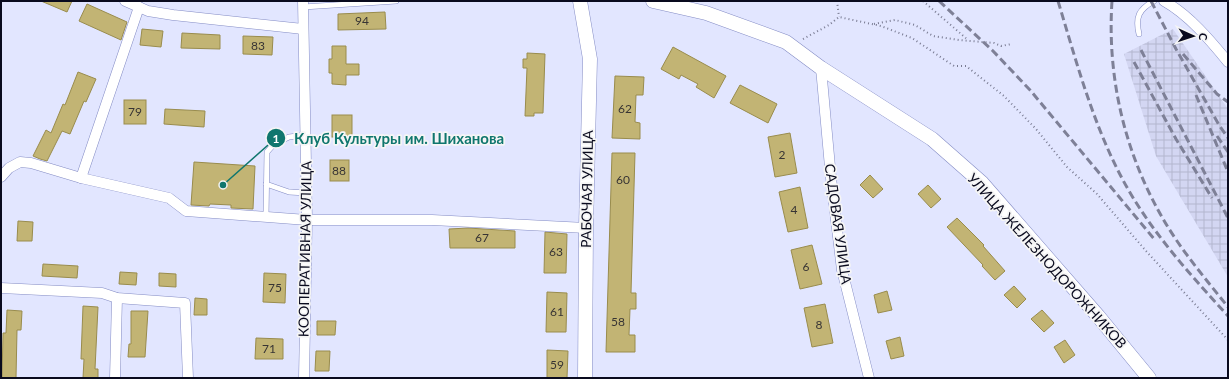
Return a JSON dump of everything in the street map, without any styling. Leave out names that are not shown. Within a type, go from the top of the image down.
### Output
[{"type":"street","points":[[125,1],[148,11],[173,15],[303,29]]},
{"type":"street","name":"РАБОЧАЯ УЛИЦА","points":[[580,1],[590,59],[586,228],[585,378]]},
{"type":"street","name":"УЛИЦА ЖЕЛЕЗНОДОРОЖНИКОВ","points":[[653,1],[706,13],[786,42],[821,68],[932,139],[982,183],[1098,316],[1149,378]]},
{"type":"street","points":[[1164,1],[1174,6],[1194,25],[1228,62]]},
{"type":"street","name":"КООПЕРАТИВНАЯ УЛИЦА","points":[[303,4],[307,193],[304,378]]},
{"type":"street","points":[[81,178],[139,7]]},
{"type":"street","name":"САДОВАЯ УЛИЦА","points":[[821,68],[831,178],[842,270],[869,378]]},
{"type":"street","points":[[1,177],[9,168],[20,162],[26,162],[81,178],[169,198],[186,211],[307,220],[432,220],[586,228]]},
{"type":"street","points":[[1,288],[102,293],[117,298],[185,303],[188,378]]},
{"type":"street","points":[[115,378],[117,298]]},
{"type":"lane","points":[[303,4],[396,1]]},
{"type":"lane","points":[[1139,34],[1136,23],[1140,11],[1146,5],[1154,1]]},
{"type":"lane","points":[[266,217],[267,152],[274,144],[289,138],[306,135]]},
{"type":"lane","points":[[266,184],[289,192],[307,193]]},
{"type":"path","points":[[837,1],[839,17]]},
{"type":"path","points":[[923,1],[969,41]]},
{"type":"path","points":[[786,42],[805,39],[839,17],[881,26],[912,38],[954,66],[966,66],[1004,96],[1036,129],[1067,167],[1097,194],[1151,256],[1228,340]]},
{"type":"path","points":[[873,24],[895,20],[915,25],[933,36],[994,43],[1002,46],[1012,44]]},
{"type":"shaded area","points":[[1173,29],[1228,109],[1228,277],[1156,156],[1124,54]]},
{"type":"building","points":[[41,1],[72,1],[67,12]]},
{"type":"building","points":[[87,4],[127,22],[121,40],[79,21]]},
{"type":"building","points":[[385,12],[386,29],[338,30],[338,14]]},
{"type":"building","points":[[142,29],[163,31],[161,47],[140,45]]},
{"type":"building","points":[[182,33],[220,35],[220,49],[181,48]]},
{"type":"building","points":[[243,36],[273,37],[272,55],[243,54]]},
{"type":"building","points":[[332,46],[346,46],[346,64],[359,64],[359,75],[346,75],[346,85],[332,84],[332,73],[329,73],[329,59],[332,59]]},
{"type":"building","points":[[673,47],[726,76],[714,98],[696,87],[698,84],[681,75],[679,79],[661,69]]},
{"type":"building","points":[[527,53],[545,54],[543,113],[534,113],[534,116],[525,116],[527,68],[523,68],[523,59],[527,59]]},
{"type":"building","points":[[78,72],[96,79],[86,102],[84,101],[70,134],[62,131],[47,161],[33,156],[46,130],[51,133],[63,104],[65,105]]},
{"type":"building","points":[[615,76],[644,77],[643,95],[636,95],[635,122],[640,123],[640,139],[612,138]]},
{"type":"building","points":[[740,85],[777,104],[768,123],[730,103]]},
{"type":"building","points":[[124,100],[146,100],[146,124],[124,124]]},
{"type":"building","points":[[165,109],[205,111],[204,127],[164,124]]},
{"type":"building","points":[[332,115],[352,115],[352,137],[332,137]]},
{"type":"building","points":[[790,133],[797,173],[775,177],[768,137]]},
{"type":"building","points":[[612,153],[635,153],[631,293],[636,293],[636,309],[630,309],[629,335],[635,335],[635,352],[606,352]]},
{"type":"building","points":[[330,160],[349,160],[349,181],[330,181]]},
{"type":"building","points":[[194,162],[255,166],[253,209],[231,208],[231,205],[191,205]]},
{"type":"building","points":[[870,175],[883,189],[873,198],[860,185]]},
{"type":"building","points":[[928,185],[941,199],[931,208],[918,194]]},
{"type":"building","points":[[800,187],[808,228],[788,232],[779,192]]},
{"type":"building","points":[[957,218],[984,245],[983,246],[1005,271],[995,280],[947,227]]},
{"type":"building","points":[[18,221],[33,222],[32,241],[17,241]]},
{"type":"building","points":[[468,228],[515,231],[515,248],[450,248],[449,229]]},
{"type":"building","points":[[545,232],[567,234],[566,273],[544,273]]},
{"type":"building","points":[[812,245],[822,284],[800,289],[791,250]]},
{"type":"building","points":[[43,264],[78,266],[77,278],[42,276]]},
{"type":"building","points":[[120,272],[137,273],[136,285],[119,284]]},
{"type":"building","points":[[159,273],[176,274],[176,287],[159,286]]},
{"type":"building","points":[[264,273],[286,274],[285,303],[263,302]]},
{"type":"building","points":[[1014,286],[1026,299],[1017,308],[1004,295]]},
{"type":"building","points":[[887,291],[892,310],[878,313],[874,295]]},
{"type":"building","points":[[547,292],[567,293],[566,332],[546,332]]},
{"type":"building","points":[[195,298],[207,299],[207,315],[194,315]]},
{"type":"building","points":[[825,304],[833,343],[812,347],[804,308]]},
{"type":"building","points":[[83,306],[98,307],[95,369],[98,369],[98,378],[83,378],[84,359],[81,359]]},
{"type":"building","points":[[7,310],[22,311],[21,330],[17,330],[16,378],[2,378],[3,333],[6,333]]},
{"type":"building","points":[[1042,310],[1054,323],[1044,332],[1031,319]]},
{"type":"building","points":[[131,311],[148,311],[145,357],[128,357],[129,344],[131,344]]},
{"type":"building","points":[[317,321],[336,321],[335,335],[317,335]]},
{"type":"building","points":[[900,337],[904,356],[891,359],[886,341]]},
{"type":"building","points":[[256,338],[283,339],[283,359],[255,359]]},
{"type":"building","points":[[1065,340],[1075,355],[1064,363],[1054,347]]},
{"type":"building","points":[[547,350],[568,351],[567,378],[547,378]]},
{"type":"building","points":[[316,351],[330,351],[329,371],[315,371]]},
{"type":"railway","points":[[939,1],[993,51],[1030,90],[1155,240]]},
{"type":"railway","points":[[1058,1],[1089,101],[1108,150],[1119,173],[1153,228],[1228,316]]},
{"type":"railway","points":[[1112,1],[1112,57],[1116,85],[1121,112],[1137,166],[1169,229],[1193,263],[1228,307]]},
{"type":"railway","points":[[1151,1],[1176,49],[1219,125],[1228,138]]},
{"type":"railway","points":[[1141,50],[1228,218]]},
{"type":"railway","points":[[1183,54],[1217,94],[1228,102]]},
{"type":"railway","points":[[1134,62],[1176,139],[1212,198]]},
{"type":"railway","points":[[1196,95],[1228,172]]},
{"type":"railway","points":[[1217,136],[1228,152]]},
{"type":"place","name":"Клуб Культуры им. Шиханова","points":[[223,185]]}]
